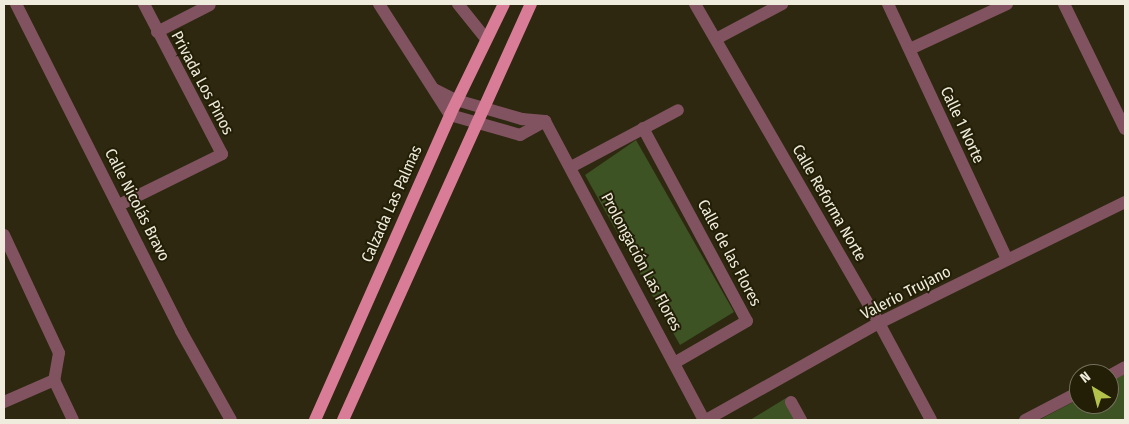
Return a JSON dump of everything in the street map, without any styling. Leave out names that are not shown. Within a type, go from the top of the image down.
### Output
[{"type":"main road","name":"Calzada Las Palmas","points":[[315,420],[456,100],[504,4]]},
{"type":"main road","points":[[343,420],[480,121],[531,4]]},
{"type":"street","name":"Calle Nicolás Bravo","points":[[16,4],[182,331],[231,420]]},
{"type":"street","name":"Privada Los Pinos","points":[[119,204],[222,154],[144,4]]},
{"type":"street","points":[[378,4],[450,115],[480,121],[520,135],[545,121]]},
{"type":"street","points":[[458,4],[486,39]]},
{"type":"street","name":"Calle Reforma Norte","points":[[695,4],[879,324],[931,420]]},
{"type":"street","points":[[716,39],[782,4]]},
{"type":"street","name":"Calle 1 Norte","points":[[888,4],[1007,259]]},
{"type":"street","points":[[910,49],[1007,4]]},
{"type":"street","points":[[1064,4],[1125,130]]},
{"type":"street","points":[[157,32],[210,5]]},
{"type":"street","points":[[432,88],[456,100],[522,119],[545,121]]},
{"type":"street","points":[[571,167],[678,110]]},
{"type":"street","name":"Prolongación Las Flores","points":[[545,121],[676,362],[705,420]]},
{"type":"street","name":"Calle de las Flores","points":[[643,128],[747,321],[676,362]]},
{"type":"street","name":"Valerio Trujano","points":[[705,420],[879,324],[1125,202]]},
{"type":"street","points":[[4,235],[59,353],[54,380],[72,420]]},
{"type":"street","points":[[4,402],[54,380]]},
{"type":"street","points":[[1025,420],[1069,397]]},
{"type":"street","points":[[791,402],[801,420]]},
{"type":"green space","points":[[636,140],[734,312],[680,345],[585,175]]},
{"type":"green space","points":[[1125,373],[1125,420],[1039,420],[1069,404],[1069,414],[1119,414],[1119,376]]},
{"type":"green space","points":[[786,398],[796,420],[750,420]]}]
